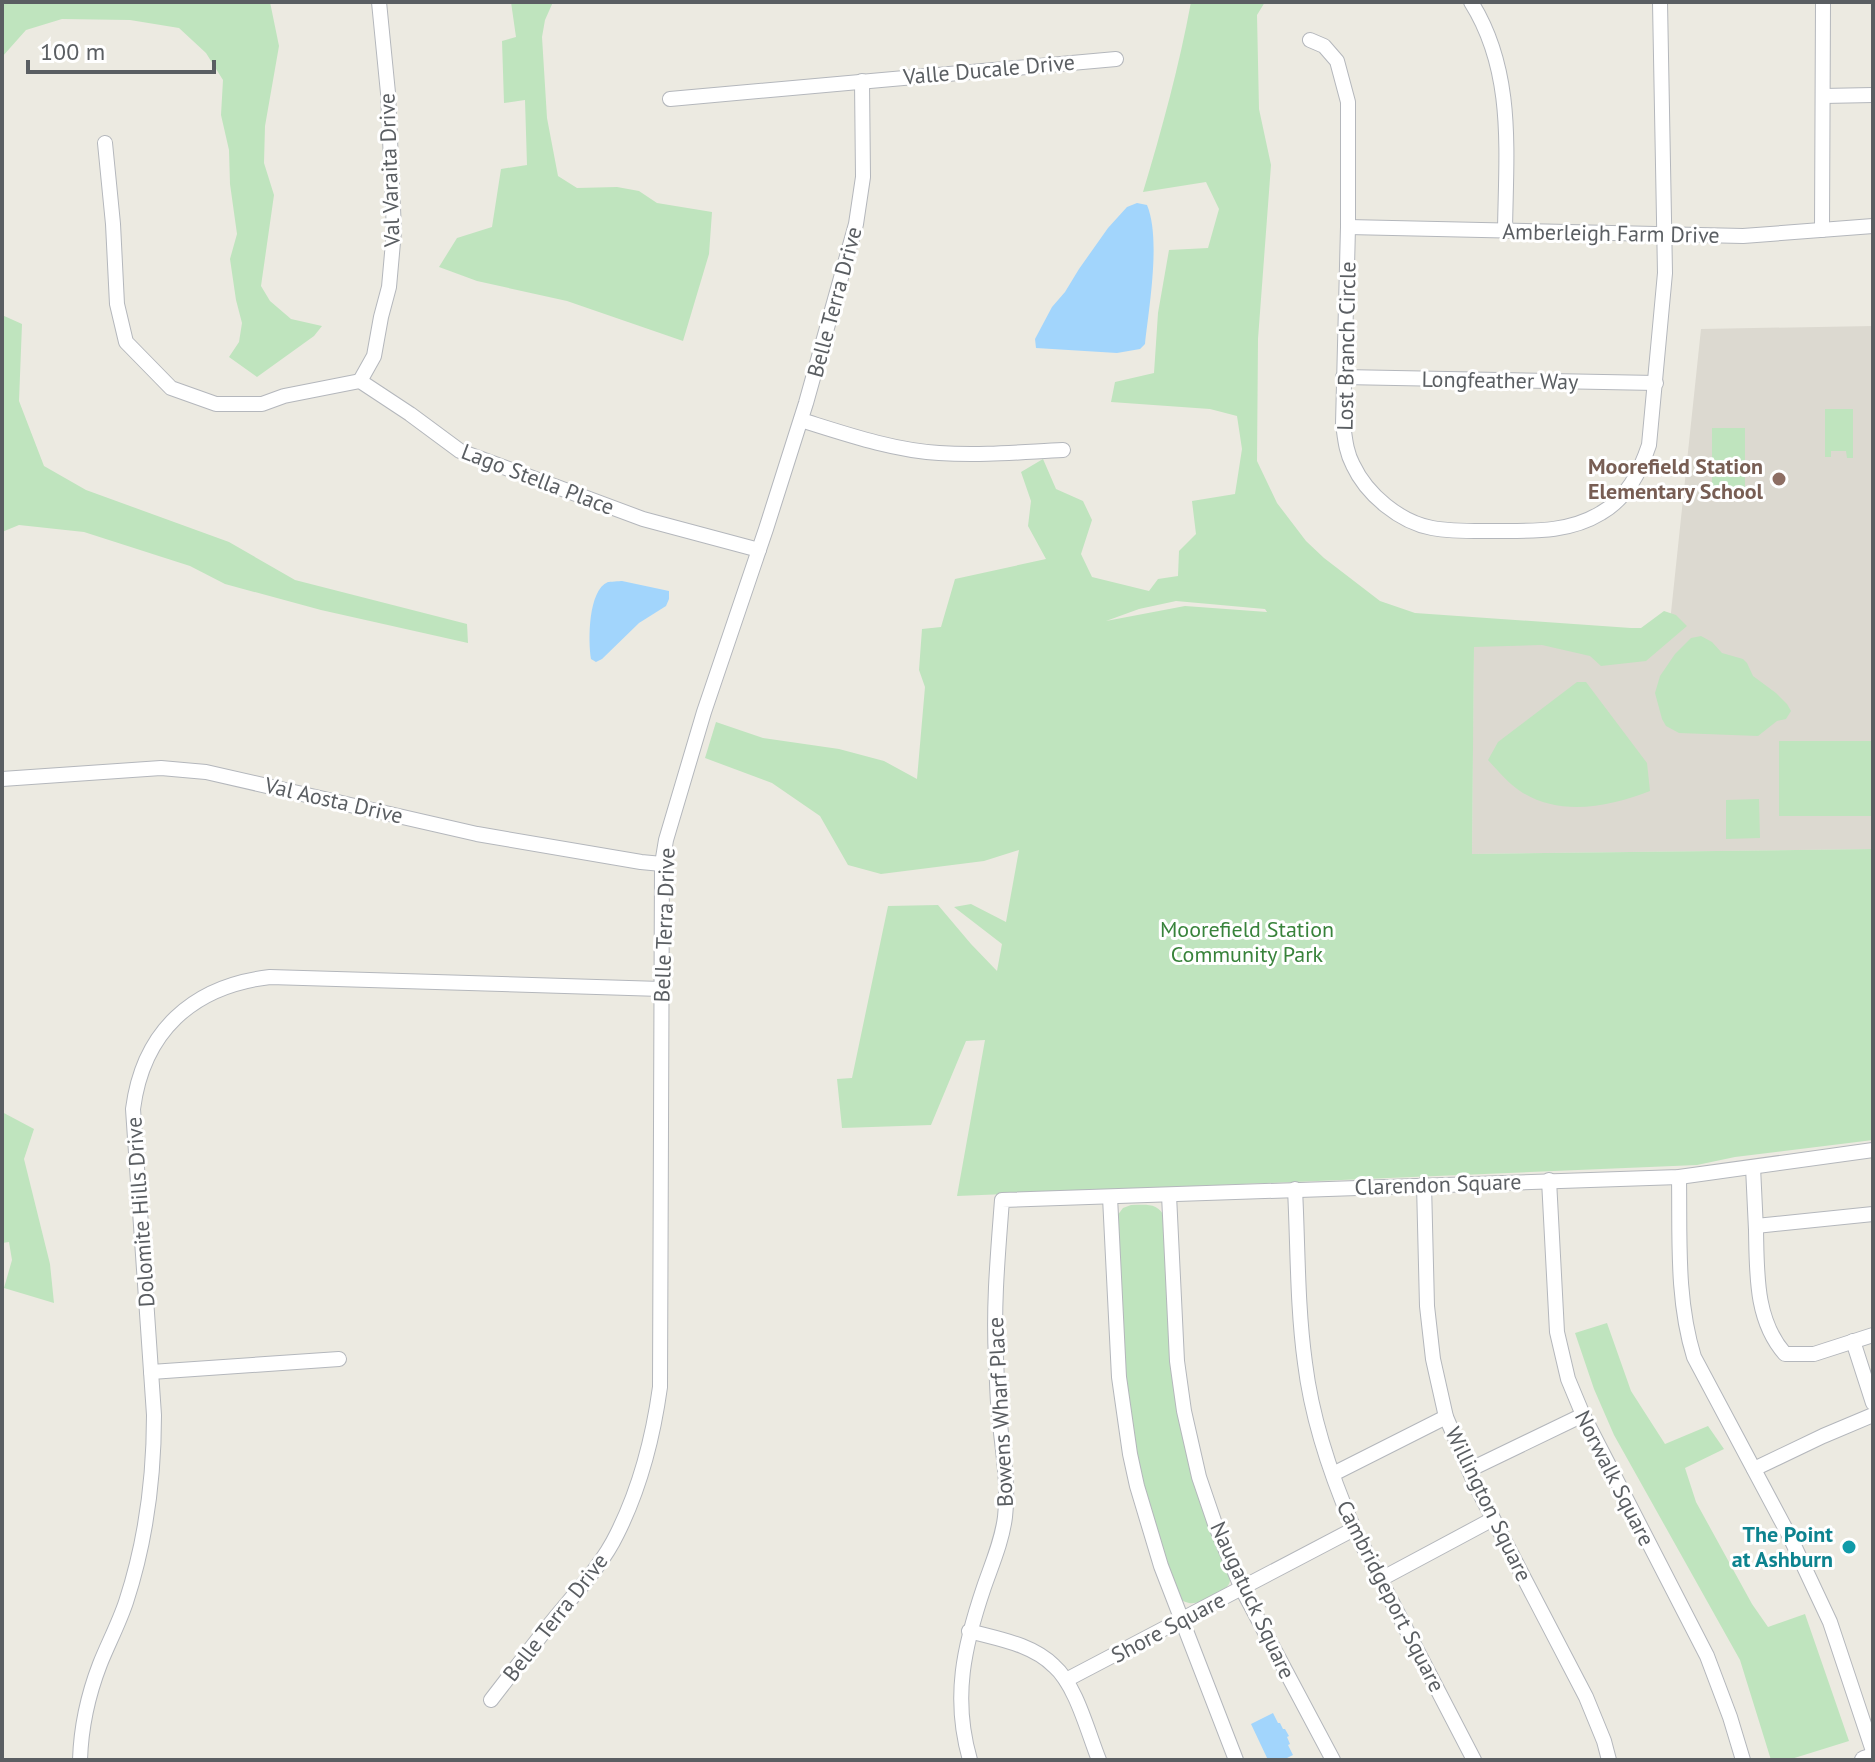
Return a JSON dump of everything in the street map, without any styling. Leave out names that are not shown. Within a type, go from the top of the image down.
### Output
[{"type":"street","name":"Val Varaita Drive","points":[[360,381],[374,356],[389,287],[394,231],[388,93],[379,2]]},
{"type":"street","points":[[1471,2],[1484,23],[1503,85],[1506,117],[1505,231]]},
{"type":"street","name":"Lost Branch Circle","points":[[1310,40],[1324,46],[1337,61],[1348,102],[1343,377],[1347,451],[1358,474],[1379,499],[1401,517],[1429,528],[1542,531],[1582,523],[1602,513],[1627,490],[1642,465],[1649,445],[1665,273],[1660,2]]},
{"type":"street","points":[[1822,230],[1823,2]]},
{"type":"street","name":"Valle Ducale Drive","points":[[670,99],[1116,59]]},
{"type":"street","name":"Belle Terra Drive","points":[[491,1700],[588,1579],[616,1536],[642,1475],[651,1443],[660,1387],[662,864],[666,840],[704,712],[801,420],[856,224],[863,177],[862,81]]},
{"type":"street","points":[[1823,96],[1873,95]]},
{"type":"street","points":[[105,143],[117,304],[126,342],[171,388],[216,404],[262,404],[284,396],[360,381]]},
{"type":"street","name":"Amberleigh Farm Drive","points":[[1348,227],[1743,236],[1873,226]]},
{"type":"street","name":"Longfeather Way","points":[[1343,377],[1656,383]]},
{"type":"street","name":"Lago Stella Place","points":[[360,381],[460,451],[643,519],[759,550]]},
{"type":"street","points":[[801,420],[876,443],[939,453],[1063,450]]},
{"type":"street","name":"Val Aosta Drive","points":[[2,779],[161,768],[206,772],[477,834],[662,864]]},
{"type":"street","name":"Dolomite Hills Drive","points":[[80,1760],[89,1696],[125,1606],[145,1531],[151,1492],[154,1452],[151,1372],[133,1109],[139,1079],[151,1049],[176,1017],[191,1004],[230,984],[270,977],[661,989]]},
{"type":"street","name":"Clarendon Square","points":[[1002,1200],[1679,1177],[1873,1150]]},
{"type":"street","points":[[1753,1167],[1758,1288],[1775,1343],[1785,1354],[1814,1354],[1873,1335]]},
{"type":"street","points":[[1679,1177],[1681,1291],[1687,1334],[1694,1357],[1791,1539],[1830,1622],[1873,1754],[1864,1760]]},
{"type":"street","name":"Norwalk Square","points":[[1549,1180],[1557,1332],[1568,1379],[1583,1415],[1707,1656],[1743,1760]]},
{"type":"street","name":"Willington Square","points":[[1424,1184],[1427,1306],[1433,1359],[1446,1417],[1493,1519],[1586,1697],[1609,1760]]},
{"type":"street","name":"Cambridgeport Square","points":[[1295,1189],[1300,1317],[1305,1364],[1317,1424],[1354,1529],[1474,1760]]},
{"type":"street","name":"Naugatuck Square","points":[[1169,1195],[1175,1342],[1184,1411],[1199,1477],[1242,1589],[1333,1760]]},
{"type":"street","points":[[1110,1197],[1119,1377],[1130,1454],[1157,1553],[1236,1760]]},
{"type":"street","name":"Bowens Wharf Place","points":[[970,1760],[960,1695],[964,1655],[1005,1517],[1006,1474],[995,1353],[995,1296],[1002,1200]]},
{"type":"street","points":[[1756,1226],[1873,1214]]},
{"type":"street","points":[[1853,1341],[1873,1403]]},
{"type":"street","points":[[151,1372],[339,1359]]},
{"type":"street","points":[[1469,1470],[1583,1415]]},
{"type":"street","points":[[1754,1469],[1873,1415]]},
{"type":"street","points":[[1333,1474],[1446,1417]]},
{"type":"street","points":[[1381,1579],[1493,1519]]},
{"type":"street","name":"Shore Square","points":[[1066,1680],[1354,1529]]},
{"type":"street","points":[[969,1631],[1016,1644],[1055,1666],[1074,1694],[1098,1760]]},
{"type":"shaded area","name":"Moorefield Station Elementary School","points":[[1873,326],[1873,849],[1472,854],[1474,628],[1668,641],[1701,329]]},
{"type":"green space","points":[[2,2],[270,2],[279,46],[265,126],[264,163],[274,195],[261,286],[270,301],[291,319],[322,326],[314,336],[257,377],[229,357],[239,342],[242,323],[230,259],[237,234],[229,150],[221,115],[223,80],[206,53],[179,28],[130,20],[62,19],[26,30],[2,57]]},
{"type":"green space","points":[[511,2],[553,2],[542,37],[547,118],[558,176],[577,188],[617,187],[639,191],[657,203],[712,212],[709,254],[683,341],[567,301],[477,281],[439,267],[457,238],[492,227],[501,169],[527,165],[525,100],[504,103],[502,41],[516,37]]},
{"type":"green space","name":"Moorefield Station Community Park","points":[[1191,2],[1265,2],[1257,15],[1259,109],[1271,165],[1258,339],[1257,461],[1277,503],[1306,541],[1380,601],[1415,613],[1641,628],[1664,611],[1676,615],[1687,626],[1646,661],[1601,666],[1590,656],[1542,645],[1474,647],[1472,854],[1873,849],[1873,1140],[1735,1157],[1697,1165],[957,1196],[985,1040],[966,1041],[931,1125],[842,1128],[837,1079],[852,1078],[888,906],[938,905],[997,971],[1002,944],[954,907],[971,904],[1006,922],[1019,850],[984,861],[881,874],[848,865],[820,816],[772,783],[705,758],[716,722],[763,738],[839,749],[884,761],[917,779],[925,687],[919,670],[922,629],[941,627],[955,579],[1046,559],[1028,526],[1031,501],[1021,472],[1043,459],[1056,489],[1083,501],[1092,520],[1081,554],[1092,577],[1149,591],[1158,579],[1178,576],[1179,551],[1196,534],[1192,501],[1235,494],[1242,449],[1237,416],[1210,409],[1111,402],[1115,382],[1154,373],[1158,313],[1169,250],[1208,248],[1219,209],[1206,182],[1143,192],[1170,98]],"holes":[[[1176,601],[1265,609],[1267,612],[1185,606],[1106,621],[1139,609]]]},
{"type":"green space","points":[[2,315],[22,324],[19,401],[44,466],[86,490],[229,542],[295,580],[467,624],[468,643],[321,610],[225,584],[190,566],[84,532],[19,525],[2,532]]},
{"type":"green space","points":[[1825,409],[1853,409],[1853,458],[1847,458],[1846,451],[1831,451],[1831,457],[1825,457]]},
{"type":"green space","points":[[1712,428],[1745,428],[1745,495],[1712,495]]},
{"type":"green space","points":[[1701,636],[1722,653],[1743,659],[1753,676],[1787,704],[1791,711],[1786,719],[1777,721],[1758,736],[1679,733],[1666,726],[1655,693],[1660,676],[1691,638]]},
{"type":"green space","points":[[1577,682],[1586,682],[1647,763],[1650,791],[1601,805],[1567,807],[1551,804],[1520,791],[1488,760],[1498,742]]},
{"type":"green space","points":[[1779,741],[1873,741],[1873,816],[1779,816]]},
{"type":"green space","points":[[1759,799],[1760,838],[1726,839],[1726,800]]},
{"type":"green space","points":[[2,1112],[34,1129],[24,1159],[50,1264],[54,1303],[4,1288],[12,1260],[9,1242],[2,1243]]},
{"type":"green space","points":[[1131,1205],[1155,1207],[1165,1218],[1173,1360],[1230,1576],[1229,1584],[1222,1591],[1193,1603],[1185,1602],[1178,1596],[1149,1510],[1133,1438],[1127,1399],[1117,1216],[1123,1208]]},
{"type":"green space","points":[[1607,1323],[1631,1391],[1665,1444],[1708,1426],[1724,1449],[1685,1468],[1696,1502],[1768,1627],[1805,1614],[1849,1741],[1788,1760],[1771,1760],[1740,1660],[1614,1435],[1594,1389],[1575,1333]]},
{"type":"water","points":[[1137,203],[1147,205],[1153,235],[1153,273],[1145,344],[1140,349],[1117,353],[1036,348],[1035,339],[1052,307],[1108,228],[1127,207]]},
{"type":"water","points":[[622,581],[669,591],[669,599],[666,606],[639,623],[596,662],[591,659],[590,629],[596,595],[608,582]]},
{"type":"water","points":[[1273,1713],[1289,1736],[1288,1745],[1293,1755],[1283,1760],[1268,1760],[1251,1724]]},
{"type":"place","name":"Moorefield Station Elementary School","points":[[1779,479]]},
{"type":"place","name":"The Point at Ashburn","points":[[1849,1547]]}]
